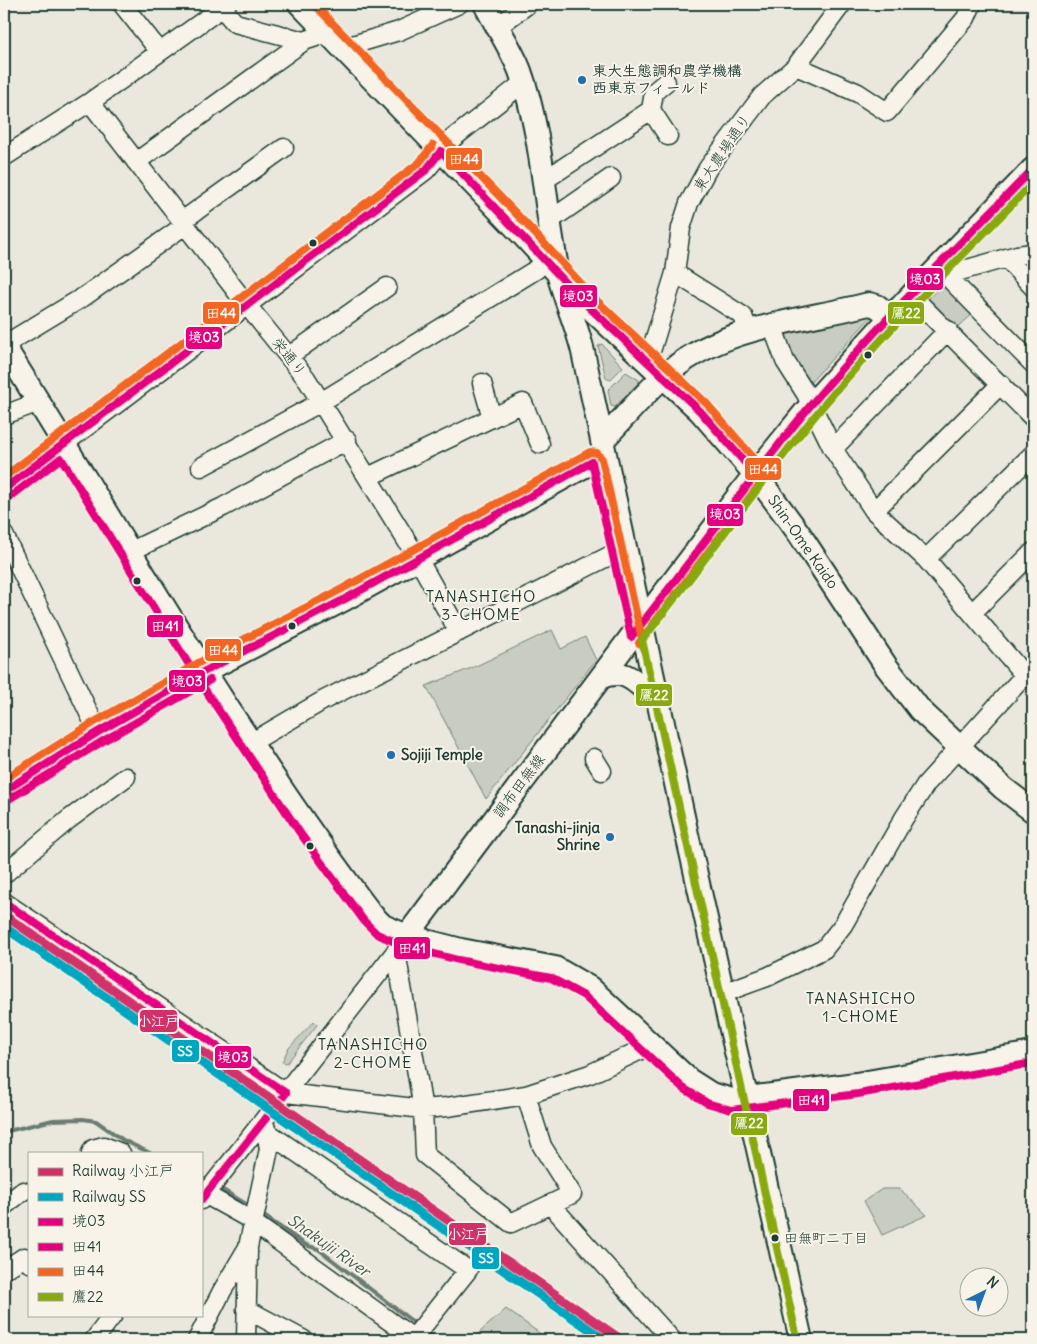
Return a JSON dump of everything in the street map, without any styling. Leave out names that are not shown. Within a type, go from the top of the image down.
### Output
[{"type":"main road","name":"Shin-Ome Kaido","points":[[300,4],[503,214],[589,308],[700,411],[755,474],[798,532],[886,666],[920,710],[958,748],[1003,788],[1033,811]]},
{"type":"main road","points":[[485,4],[519,69],[524,83],[559,274],[576,324],[630,572],[641,686],[740,1100],[801,1340]]},
{"type":"main road","name":"調布田無線","points":[[402,944],[755,474],[811,405],[890,317],[942,271],[1033,169]]},
{"type":"main road","name":"Shin-Ome Kaido","points":[[503,214],[558,307]]},
{"type":"main road","points":[[521,233],[549,221]]},
{"type":"main road","points":[[559,274],[558,307],[567,334],[592,462],[613,554],[636,631],[723,990],[740,1100],[787,1340]]},
{"type":"main road","points":[[602,441],[664,376],[721,340],[748,330],[869,304],[877,306],[890,317]]},
{"type":"main road","points":[[4,346],[205,671],[308,828],[372,915],[402,944],[462,950],[554,968],[590,988],[690,1080],[711,1094],[740,1100],[856,1084],[1033,1054]]},
{"type":"main road","points":[[4,791],[98,732],[205,671],[418,558],[592,462]]},
{"type":"main road","points":[[630,572],[636,581],[648,586],[669,588]]},
{"type":"main road","points":[[601,677],[614,673],[624,674],[641,686]]},
{"type":"street","points":[[122,4],[160,52]]},
{"type":"street","points":[[4,158],[90,102],[225,6],[235,23],[304,41],[335,40],[399,31],[459,4]]},
{"type":"street","points":[[497,26],[528,4]]},
{"type":"street","name":"東大農場通り","points":[[643,357],[652,348],[675,273],[680,228],[689,203],[708,168],[762,96],[796,66],[842,4]]},
{"type":"street","points":[[796,66],[858,93],[887,112],[966,18],[972,4]]},
{"type":"street","points":[[136,162],[304,41]]},
{"type":"street","points":[[666,82],[654,92],[651,110],[668,136]]},
{"type":"street","points":[[4,490],[426,170],[452,139],[524,83]]},
{"type":"street","name":"栄通り","points":[[90,102],[247,306],[288,356],[321,402],[418,558],[459,632]]},
{"type":"street","points":[[543,181],[651,110]]},
{"type":"street","points":[[4,346],[85,296],[284,148]]},
{"type":"street","points":[[549,221],[611,178]]},
{"type":"street","points":[[942,271],[1033,253]]},
{"type":"street","points":[[1006,258],[1033,287]]},
{"type":"street","points":[[201,467],[321,402],[537,269]]},
{"type":"street","points":[[942,271],[1033,364]]},
{"type":"street","points":[[675,273],[743,316],[748,330]]},
{"type":"street","points":[[288,356],[387,286]]},
{"type":"street","points":[[912,296],[948,330],[1033,418]]},
{"type":"street","points":[[723,990],[731,990],[767,977],[824,949],[843,925],[910,808],[926,784],[1029,671],[972,613],[926,559],[874,511],[833,449],[811,405],[785,361],[772,325]]},
{"type":"street","points":[[833,449],[948,330]]},
{"type":"street","points":[[482,383],[492,418]]},
{"type":"street","points":[[874,511],[1001,384]]},
{"type":"street","points":[[4,415],[39,402]]},
{"type":"street","points":[[368,477],[523,403],[540,444]]},
{"type":"street","points":[[131,551],[222,507],[346,440]]},
{"type":"street","points":[[926,559],[1033,454]]},
{"type":"street","points":[[4,535],[98,732]]},
{"type":"street","points":[[972,613],[1033,552]]},
{"type":"street","points":[[252,742],[324,700],[613,554]]},
{"type":"street","points":[[4,874],[68,820],[126,777]]},
{"type":"street","points":[[4,902],[286,1093],[423,1109],[526,1095],[590,1074],[651,1045]]},
{"type":"street","points":[[266,1126],[468,1270],[412,1339],[254,1215],[204,1194],[266,1126],[286,1093],[402,944]]},
{"type":"street","points":[[402,944],[423,1109],[425,1155],[511,1223],[572,1194],[542,1146],[526,1095]]},
{"type":"street","points":[[246,1340],[248,1247],[269,1149],[266,1126]]},
{"type":"street","points":[[92,1152],[93,1149],[104,1146],[119,1152]]},
{"type":"street","points":[[4,1206],[23,1191]]},
{"type":"street","points":[[551,1205],[672,1340]]},
{"type":"street","points":[[197,1340],[202,1318],[248,1247]]},
{"type":"street","points":[[4,1270],[24,1257],[28,1262]]},
{"type":"street","points":[[246,1309],[304,1340]]},
{"type":"street","points":[[94,1340],[112,1316]]},
{"type":"shaded area","points":[[946,280],[976,311],[955,330],[926,301]]},
{"type":"shaded area","points":[[870,312],[871,317],[807,386],[779,332]]},
{"type":"shaded area","points":[[602,344],[623,367],[610,380],[606,378],[598,346]]},
{"type":"shaded area","points":[[626,372],[639,380],[639,382],[615,407],[611,406],[608,390]]},
{"type":"shaded area","points":[[552,630],[561,649],[585,637],[596,660],[486,799],[426,686],[474,667]]},
{"type":"shaded area","points":[[314,1021],[317,1025],[287,1063],[282,1062],[288,1049]]},
{"type":"shaded area","points":[[882,1189],[900,1189],[927,1215],[882,1235],[864,1201]]},
{"type":"shaded area","points":[[506,1309],[549,1340],[471,1340]]},
{"type":"waterway","name":"Shakujii River","points":[[4,1132],[53,1120],[83,1119],[96,1121],[123,1140],[148,1152]]},
{"type":"waterway","name":"Shakujii River","points":[[202,1178],[210,1183]]},
{"type":"waterway","name":"Shakujii River","points":[[218,1187],[251,1207]]},
{"type":"waterway","name":"Shakujii River","points":[[261,1214],[306,1245],[318,1249],[417,1325]]},
{"type":"waterway","name":"Shakujii River","points":[[425,1331],[438,1340]]},
{"type":"rail line","name":"小江戸","points":[[4,915],[622,1340]]},
{"type":"rail line","name":"SS","points":[[4,927],[605,1340]]},
{"type":"transit line","name":"田44","points":[[314,4],[528,226],[596,300],[707,404],[764,470],[763,480],[639,643]]},
{"type":"transit line","name":"田44","points":[[4,477],[419,163],[433,145]]},
{"type":"transit line","name":"境03","points":[[4,489],[426,170],[441,151],[589,307],[700,411],[755,474]]},
{"type":"transit line","name":"境03","points":[[631,637],[764,463],[836,375],[919,286],[1033,169]]},
{"type":"transit line","name":"鷹22","points":[[797,1338],[642,640],[773,468],[843,382],[923,295],[1033,183]]},
{"type":"transit line","name":"田44","points":[[4,779],[93,723],[200,662],[340,590],[590,452],[597,453],[602,459],[641,635]]},
{"type":"transit line","name":"田41","points":[[10,497],[61,458],[196,676],[300,833],[364,921],[377,934],[404,946],[458,960],[551,978],[584,996],[683,1088],[707,1103],[731,1110],[858,1094],[1033,1063]]},
{"type":"transit line","name":"境03","points":[[4,791],[98,732],[205,671],[345,599],[592,462],[631,637]]},
{"type":"transit line","name":"田41","points":[[9,799],[103,741],[210,680]]},
{"type":"transit line","name":"境03","points":[[4,902],[286,1093],[202,1199]]},
{"type":"place","name":"東大生態調和農学機構 西東京フィールド","points":[[582,80]]},
{"type":"place","name":"Sojiji Temple","points":[[391,755]]},
{"type":"place","name":"Tanashi-jinja Shrine","points":[[610,837]]},
{"type":"place","name":"田無町二丁目","points":[[775,1238]]},
{"type":"district","name":"TANASHICHO 3-CHOME","points":[[481,605]]},
{"type":"district","name":"TANASHICHO 1-CHOME","points":[[861,1007]]},
{"type":"district","name":"TANASHICHO 2-CHOME","points":[[373,1053]]}]
